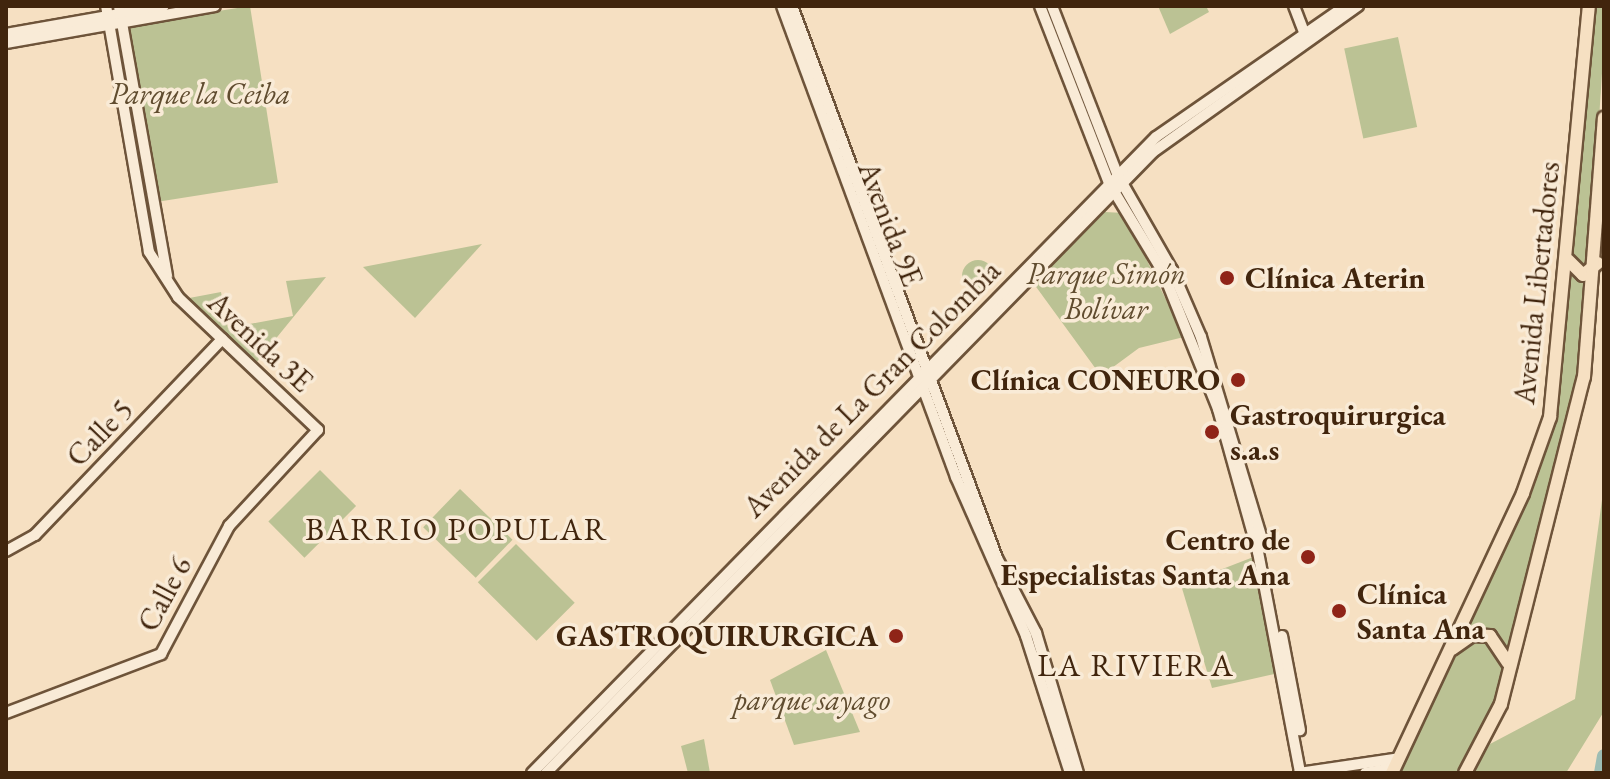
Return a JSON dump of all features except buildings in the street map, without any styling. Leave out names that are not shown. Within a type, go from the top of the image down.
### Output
[{"type":"main road","name":"Avenida Libertadores","points":[[1396,767],[1544,436],[1568,260],[1589,6]]},
{"type":"main road","name":"Avenida Libertadores","points":[[1465,773],[1501,704],[1572,434],[1598,263],[1604,118]]},
{"type":"main road","points":[[1568,260],[1583,275],[1598,263]]},
{"type":"main road","points":[[1445,656],[1465,638],[1490,636],[1504,648],[1508,670]]},
{"type":"street","points":[[6,34],[164,6]]},
{"type":"street","points":[[6,43],[114,15],[215,6]]},
{"type":"street","name":"Avenida 9E","points":[[782,6],[997,558],[1036,633],[1078,773]]},
{"type":"street","name":"Avenida 9E","points":[[792,6],[926,376],[989,562],[1026,636],[1070,773]]},
{"type":"street","points":[[1040,6],[1115,183],[1163,272],[1218,409],[1258,552],[1303,773],[1396,767]]},
{"type":"street","points":[[1052,6],[1115,183]]},
{"type":"street","points":[[1294,6],[1306,37]]},
{"type":"street","name":"Avenida de La Gran Colombia","points":[[532,773],[926,376],[1156,137],[1306,37],[1345,6]]},
{"type":"street","name":"Avenida de La Gran Colombia","points":[[1115,183],[1163,144],[1312,45],[1358,6]]},
{"type":"street","name":"Avenida 3E","points":[[114,15],[149,252],[169,288],[318,430]]},
{"type":"street","name":"Calle 5","points":[[6,551],[35,535],[222,339]]},
{"type":"street","name":"Avenida de La Gran Colombia","points":[[546,773],[926,376]]},
{"type":"street","name":"Calle 6","points":[[6,713],[161,654],[229,526],[318,430]]},
{"type":"street","points":[[1365,773],[1396,767]]},
{"type":"green space","name":"Parque la Ceiba","points":[[250,6],[278,183],[152,203],[124,26]]},
{"type":"green space","points":[[1158,6],[1206,6],[1209,12],[1170,34]]},
{"type":"green space","points":[[1593,6],[1604,6],[1604,43],[1589,272],[1569,260]]},
{"type":"green space","points":[[1398,37],[1417,127],[1363,138],[1344,48]]},
{"type":"green space","name":"Parque Simón Bolívar","points":[[1105,212],[1124,213],[1184,337],[1139,348],[1101,376],[1034,284]]},
{"type":"green space","points":[[482,244],[415,318],[363,267]]},
{"type":"green space","points":[[978,260],[989,265],[994,276],[989,287],[978,292],[967,287],[962,276],[967,265]]},
{"type":"green space","points":[[1568,269],[1591,274],[1583,376],[1509,654],[1492,634],[1458,638],[1551,418]]},
{"type":"green space","points":[[326,277],[256,363],[184,299],[221,292],[228,328],[293,316],[286,281]]},
{"type":"green space","points":[[320,470],[356,506],[304,558],[268,522]]},
{"type":"green space","points":[[1604,485],[1603,713],[1566,773],[1473,773],[1490,744],[1575,699]]},
{"type":"green space","points":[[460,489],[513,540],[476,578],[423,527]]},
{"type":"green space","points":[[516,544],[575,603],[537,641],[478,582]]},
{"type":"green space","points":[[1256,556],[1279,673],[1212,688],[1181,585]]},
{"type":"green space","points":[[1487,638],[1506,666],[1500,694],[1461,773],[1400,773],[1452,655],[1466,640]]},
{"type":"green space","name":"parque sayago","points":[[826,650],[860,732],[794,745],[770,680]]},
{"type":"green space","points":[[704,739],[710,773],[688,773],[681,746]]},
{"type":"waterway","points":[[1601,773],[1604,756]]},
{"type":"place","name":"Clínica Aterin","points":[[1227,278]]},
{"type":"place","name":"Clínica CONEURO","points":[[1238,380]]},
{"type":"place","name":"Gastroquirurgica s.a.s","points":[[1212,432]]},
{"type":"place","name":"Centro de Especialistas Santa Ana","points":[[1308,557]]},
{"type":"place","name":"Clínica Santa Ana","points":[[1339,611]]},
{"type":"place","name":"GASTROQUIRURGICA","points":[[896,636]]},
{"type":"district","name":"BARRIO POPULAR","points":[[457,529]]},
{"type":"district","name":"LA RIVIERA","points":[[1136,665]]}]
